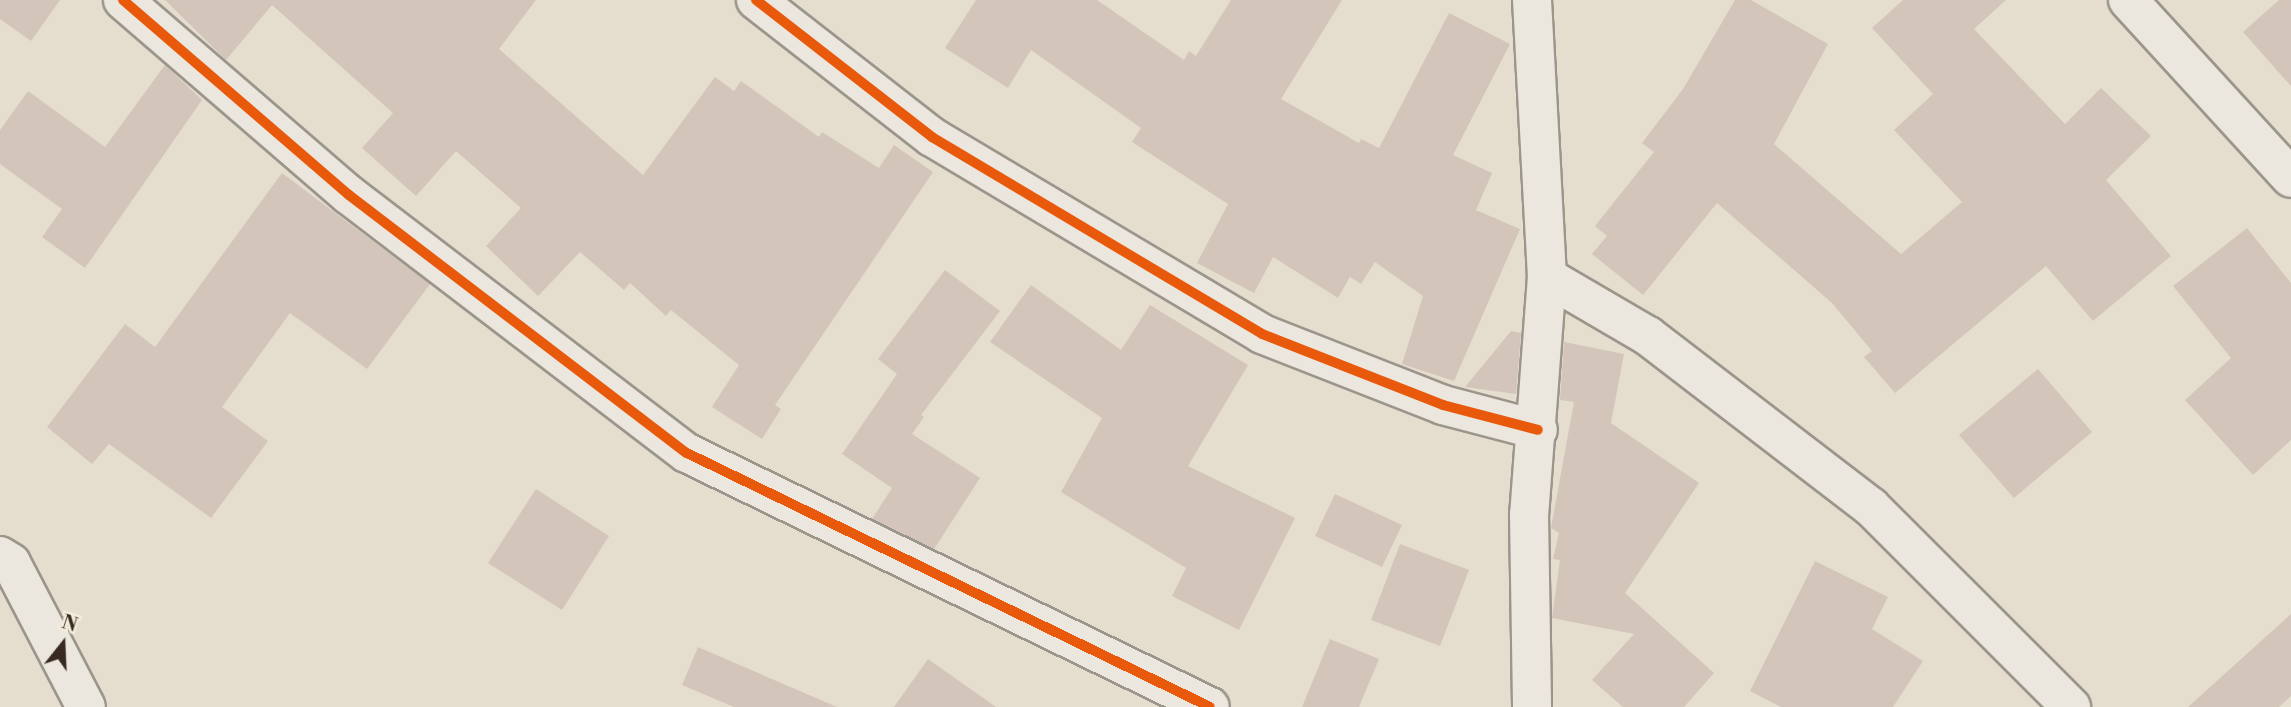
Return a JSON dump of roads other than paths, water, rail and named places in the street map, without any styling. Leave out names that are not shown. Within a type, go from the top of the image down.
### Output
[{"type":"street","points":[[123,0],[349,195],[687,453],[1210,707]]},
{"type":"street","points":[[756,0],[932,137],[1262,334],[1443,405],[1538,430]]},
{"type":"street","points":[[1532,0],[1547,277],[1538,430],[1529,514],[1532,707]]},
{"type":"street","points":[[2128,0],[2291,178]]},
{"type":"street","points":[[1547,277],[1648,336],[1871,507],[2071,707]]},
{"type":"street","points":[[0,556],[11,563],[86,707]]}]
